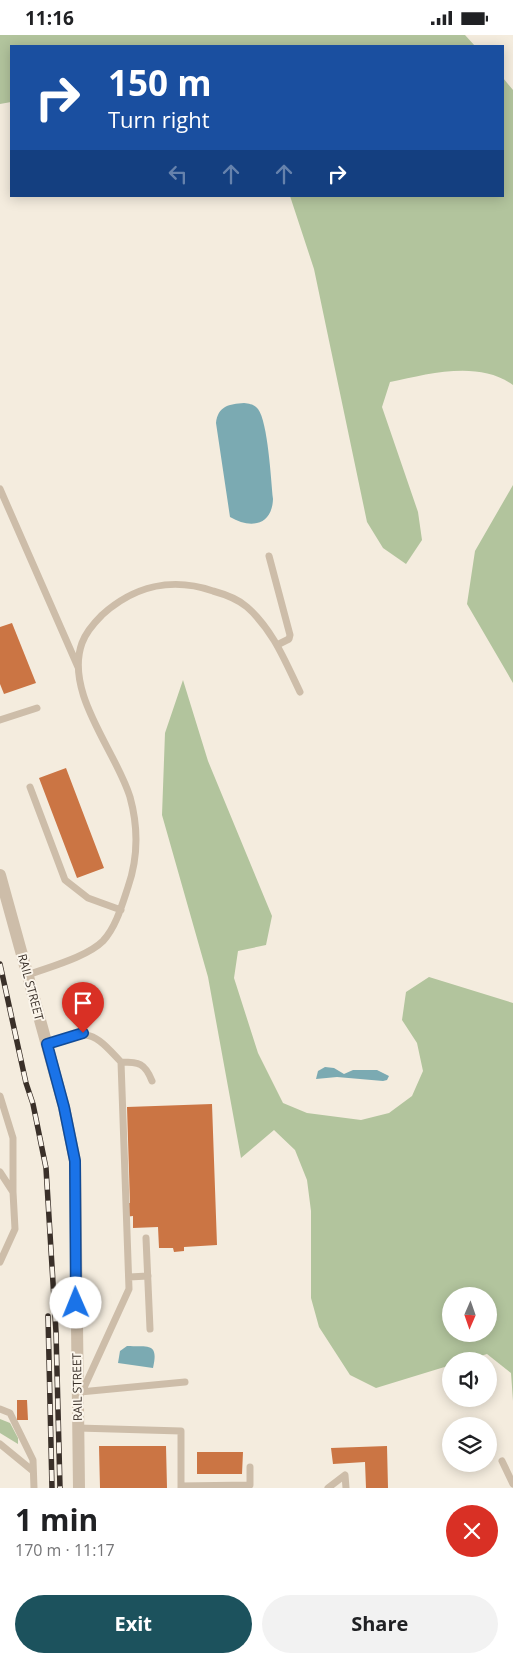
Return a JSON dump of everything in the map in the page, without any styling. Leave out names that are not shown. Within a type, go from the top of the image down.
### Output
[{"type":"street","name":"RAIL STREET","points":[[0,875],[64,1107],[75,1161],[80,1393],[78,1428],[79,1488]]},
{"type":"lane","points":[[0,489],[78,667],[89,709],[130,798],[135,826],[136,855],[120,909],[109,933],[102,942],[68,961],[28,975]]},
{"type":"lane","points":[[269,556],[290,635],[289,639],[277,645]]},
{"type":"lane","points":[[78,667],[82,643],[92,625],[126,596],[152,586],[183,584],[222,593],[245,605],[266,625],[300,692]]},
{"type":"lane","points":[[0,721],[38,708]]},
{"type":"lane","points":[[30,787],[65,880],[88,898],[120,909]]},
{"type":"lane","points":[[47,1044],[83,1033],[100,1039],[121,1062],[129,1289],[80,1393]]},
{"type":"lane","points":[[121,1062],[142,1063],[147,1067],[152,1081]]},
{"type":"lane","points":[[0,1096],[13,1138],[15,1229],[0,1262]]},
{"type":"lane","points":[[0,1172],[13,1191]]},
{"type":"lane","points":[[146,1238],[150,1329]]},
{"type":"lane","points":[[129,1277],[148,1277]]},
{"type":"lane","points":[[80,1393],[185,1383]]},
{"type":"lane","points":[[0,1409],[10,1413],[33,1460],[34,1488]]},
{"type":"lane","points":[[78,1428],[181,1431],[181,1487],[250,1485],[250,1467]]},
{"type":"lane","points":[[0,1444],[33,1471]]},
{"type":"lane","points":[[502,1461],[513,1484]]},
{"type":"lane","points":[[328,1488],[346,1475],[346,1488]]},
{"type":"green space","points":[[0,35],[465,35],[474,45],[10,45],[10,102],[0,104]]},
{"type":"green space","points":[[504,79],[513,90],[513,385],[499,377],[469,371],[437,373],[390,382],[382,407],[418,512],[422,540],[406,564],[383,548],[367,522],[314,269],[290,197],[504,197]]},
{"type":"green space","points":[[513,485],[513,683],[467,604],[475,551]]},
{"type":"green space","points":[[183,680],[208,761],[272,916],[266,945],[238,951],[234,978],[258,1053],[283,1103],[307,1113],[361,1120],[389,1113],[412,1096],[423,1071],[417,1043],[402,1020],[406,992],[429,977],[513,1003],[513,1401],[511,1373],[497,1362],[497,1352],[442,1352],[442,1368],[376,1388],[350,1375],[319,1327],[311,1298],[311,1211],[307,1180],[295,1150],[274,1130],[241,1158],[208,977],[162,815],[165,733]]},
{"type":"green space","points":[[0,1419],[10,1423],[18,1438],[18,1444],[0,1433]]},
{"type":"water","points":[[244,403],[255,406],[261,416],[267,438],[273,499],[269,515],[259,523],[252,524],[230,517],[216,423],[222,409],[234,404]]},
{"type":"water","points":[[325,1067],[334,1068],[344,1074],[353,1070],[377,1070],[389,1076],[387,1080],[383,1081],[337,1077],[316,1079],[318,1071]]},
{"type":"water","points":[[127,1346],[146,1347],[153,1350],[153,1368],[118,1363],[120,1351]]},
{"type":"building","points":[[12,623],[36,683],[4,694],[0,684],[0,627]]},
{"type":"building","points":[[66,768],[104,868],[77,878],[39,778]]},
{"type":"building","points":[[212,1104],[217,1245],[184,1247],[184,1251],[174,1252],[173,1248],[159,1248],[158,1227],[133,1228],[133,1216],[124,1217],[123,1203],[130,1203],[127,1107]]},
{"type":"building","points":[[17,1400],[27,1400],[28,1420],[17,1420]]},
{"type":"building","points":[[99,1446],[166,1446],[167,1488],[100,1488]]},
{"type":"building","points":[[387,1446],[388,1488],[366,1488],[365,1462],[333,1464],[331,1448]]},
{"type":"building","points":[[197,1452],[243,1452],[242,1474],[197,1474]]},
{"type":"railway","points":[[0,964],[46,1168],[56,1332],[60,1488]]},
{"type":"railway","points":[[48,1316],[52,1488]]},
{"type":"route","points":[[76,1303],[75,1161],[72,1140],[47,1044],[83,1033]]}]
